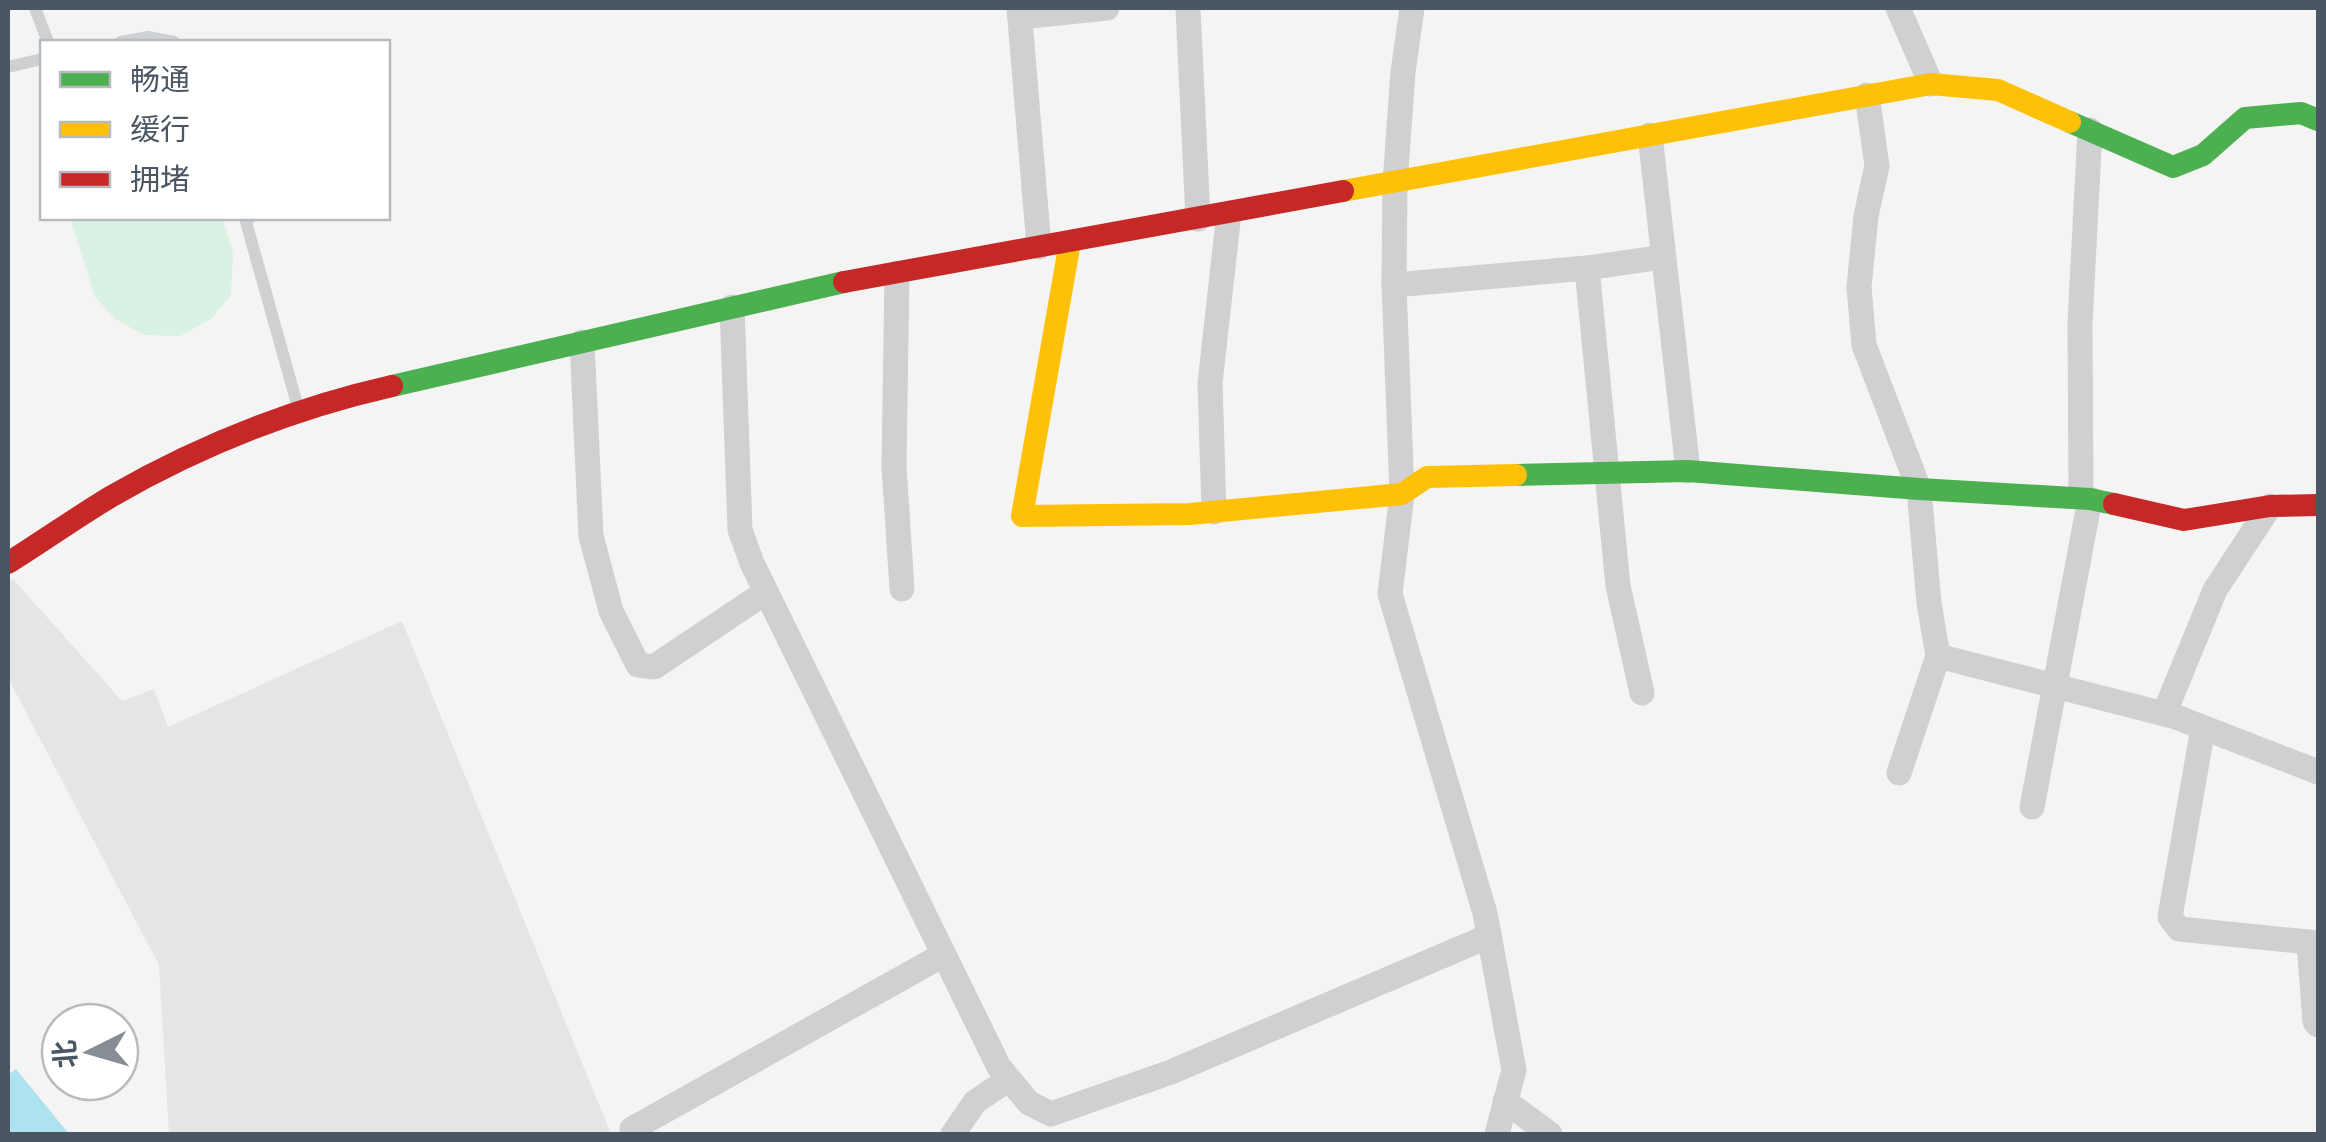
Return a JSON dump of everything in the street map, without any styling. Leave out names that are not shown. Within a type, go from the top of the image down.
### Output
[{"type":"street","points":[[1038,247],[1019,12],[1107,8]]},
{"type":"street","points":[[1188,8],[1198,218]]},
{"type":"street","points":[[1412,8],[1402,72],[1394,183],[1402,494],[1390,594],[1485,913],[1514,1070],[1496,1134]]},
{"type":"street","points":[[1898,8],[1931,84]]},
{"type":"street","points":[[8,562],[113,496],[218,442],[348,396],[812,288],[1931,84],[1998,90],[2173,167],[2204,155],[2245,118],[2301,113],[2318,120]]},
{"type":"street","points":[[1866,94],[1877,166],[1866,216],[1859,287],[1864,345],[1919,489],[1938,656],[1899,772]]},
{"type":"street","points":[[2032,808],[2086,498],[2080,323],[2090,130]]},
{"type":"street","points":[[1650,135],[1688,471]]},
{"type":"street","points":[[1214,512],[1210,383],[1229,213]]},
{"type":"street","points":[[1070,242],[1022,516],[1190,514],[1402,494],[1427,477],[1688,471],[2086,498],[2184,520],[2270,506],[2318,504]]},
{"type":"street","points":[[1394,285],[1664,257]]},
{"type":"street","points":[[1587,268],[1618,586],[1642,693]]},
{"type":"street","points":[[897,273],[894,466],[902,589]]},
{"type":"street","points":[[732,307],[740,530],[766,592],[999,1067],[1029,1103],[1051,1114],[1171,1072],[1489,936]]},
{"type":"street","points":[[582,342],[591,536],[611,610],[638,666],[654,668],[766,592]]},
{"type":"street","points":[[1400,441],[1427,477]]},
{"type":"street","points":[[2164,714],[2215,590],[2270,506]]},
{"type":"street","points":[[1938,656],[2164,714],[2318,772]]},
{"type":"street","points":[[2203,728],[2170,916],[2180,929],[2314,942],[2318,1025]]},
{"type":"street","points":[[632,1129],[944,954]]},
{"type":"street","points":[[953,1134],[975,1102],[1008,1079]]},
{"type":"street","points":[[1505,1101],[1550,1134]]},
{"type":"lane","points":[[35,8],[47,40]]},
{"type":"lane","points":[[132,40],[164,40]]},
{"type":"lane","points":[[8,67],[40,59]]},
{"type":"lane","points":[[248,220],[300,413]]},
{"type":"shaded area","points":[[13,579],[122,701],[154,689],[168,727],[402,621],[611,1134],[169,1134],[159,965],[8,678],[8,583]]},
{"type":"green space","points":[[71,220],[223,220],[233,252],[231,295],[211,319],[180,336],[144,335],[115,319],[95,297]]},
{"type":"water","points":[[16,1069],[69,1134],[8,1134],[8,1075]]},
{"type":"traffic: fast","points":[[2070,122],[2173,167],[2203,155],[2245,118],[2301,113],[2318,120]]},
{"type":"traffic: fast","points":[[392,386],[844,282]]},
{"type":"traffic: fast","points":[[1516,475],[1688,471],[2090,499],[2114,504]]},
{"type":"traffic: slow","points":[[1343,191],[1931,84],[1998,90],[2070,122]]},
{"type":"traffic: slow","points":[[1070,242],[1022,516],[1190,514],[1402,494],[1427,477],[1516,475]]},
{"type":"traffic: jam","points":[[844,282],[1343,191]]},
{"type":"traffic: jam","points":[[8,563],[112,496],[179,461],[284,417],[392,386]]},
{"type":"traffic: jam","points":[[2114,504],[2184,520],[2270,506],[2318,505]]}]
